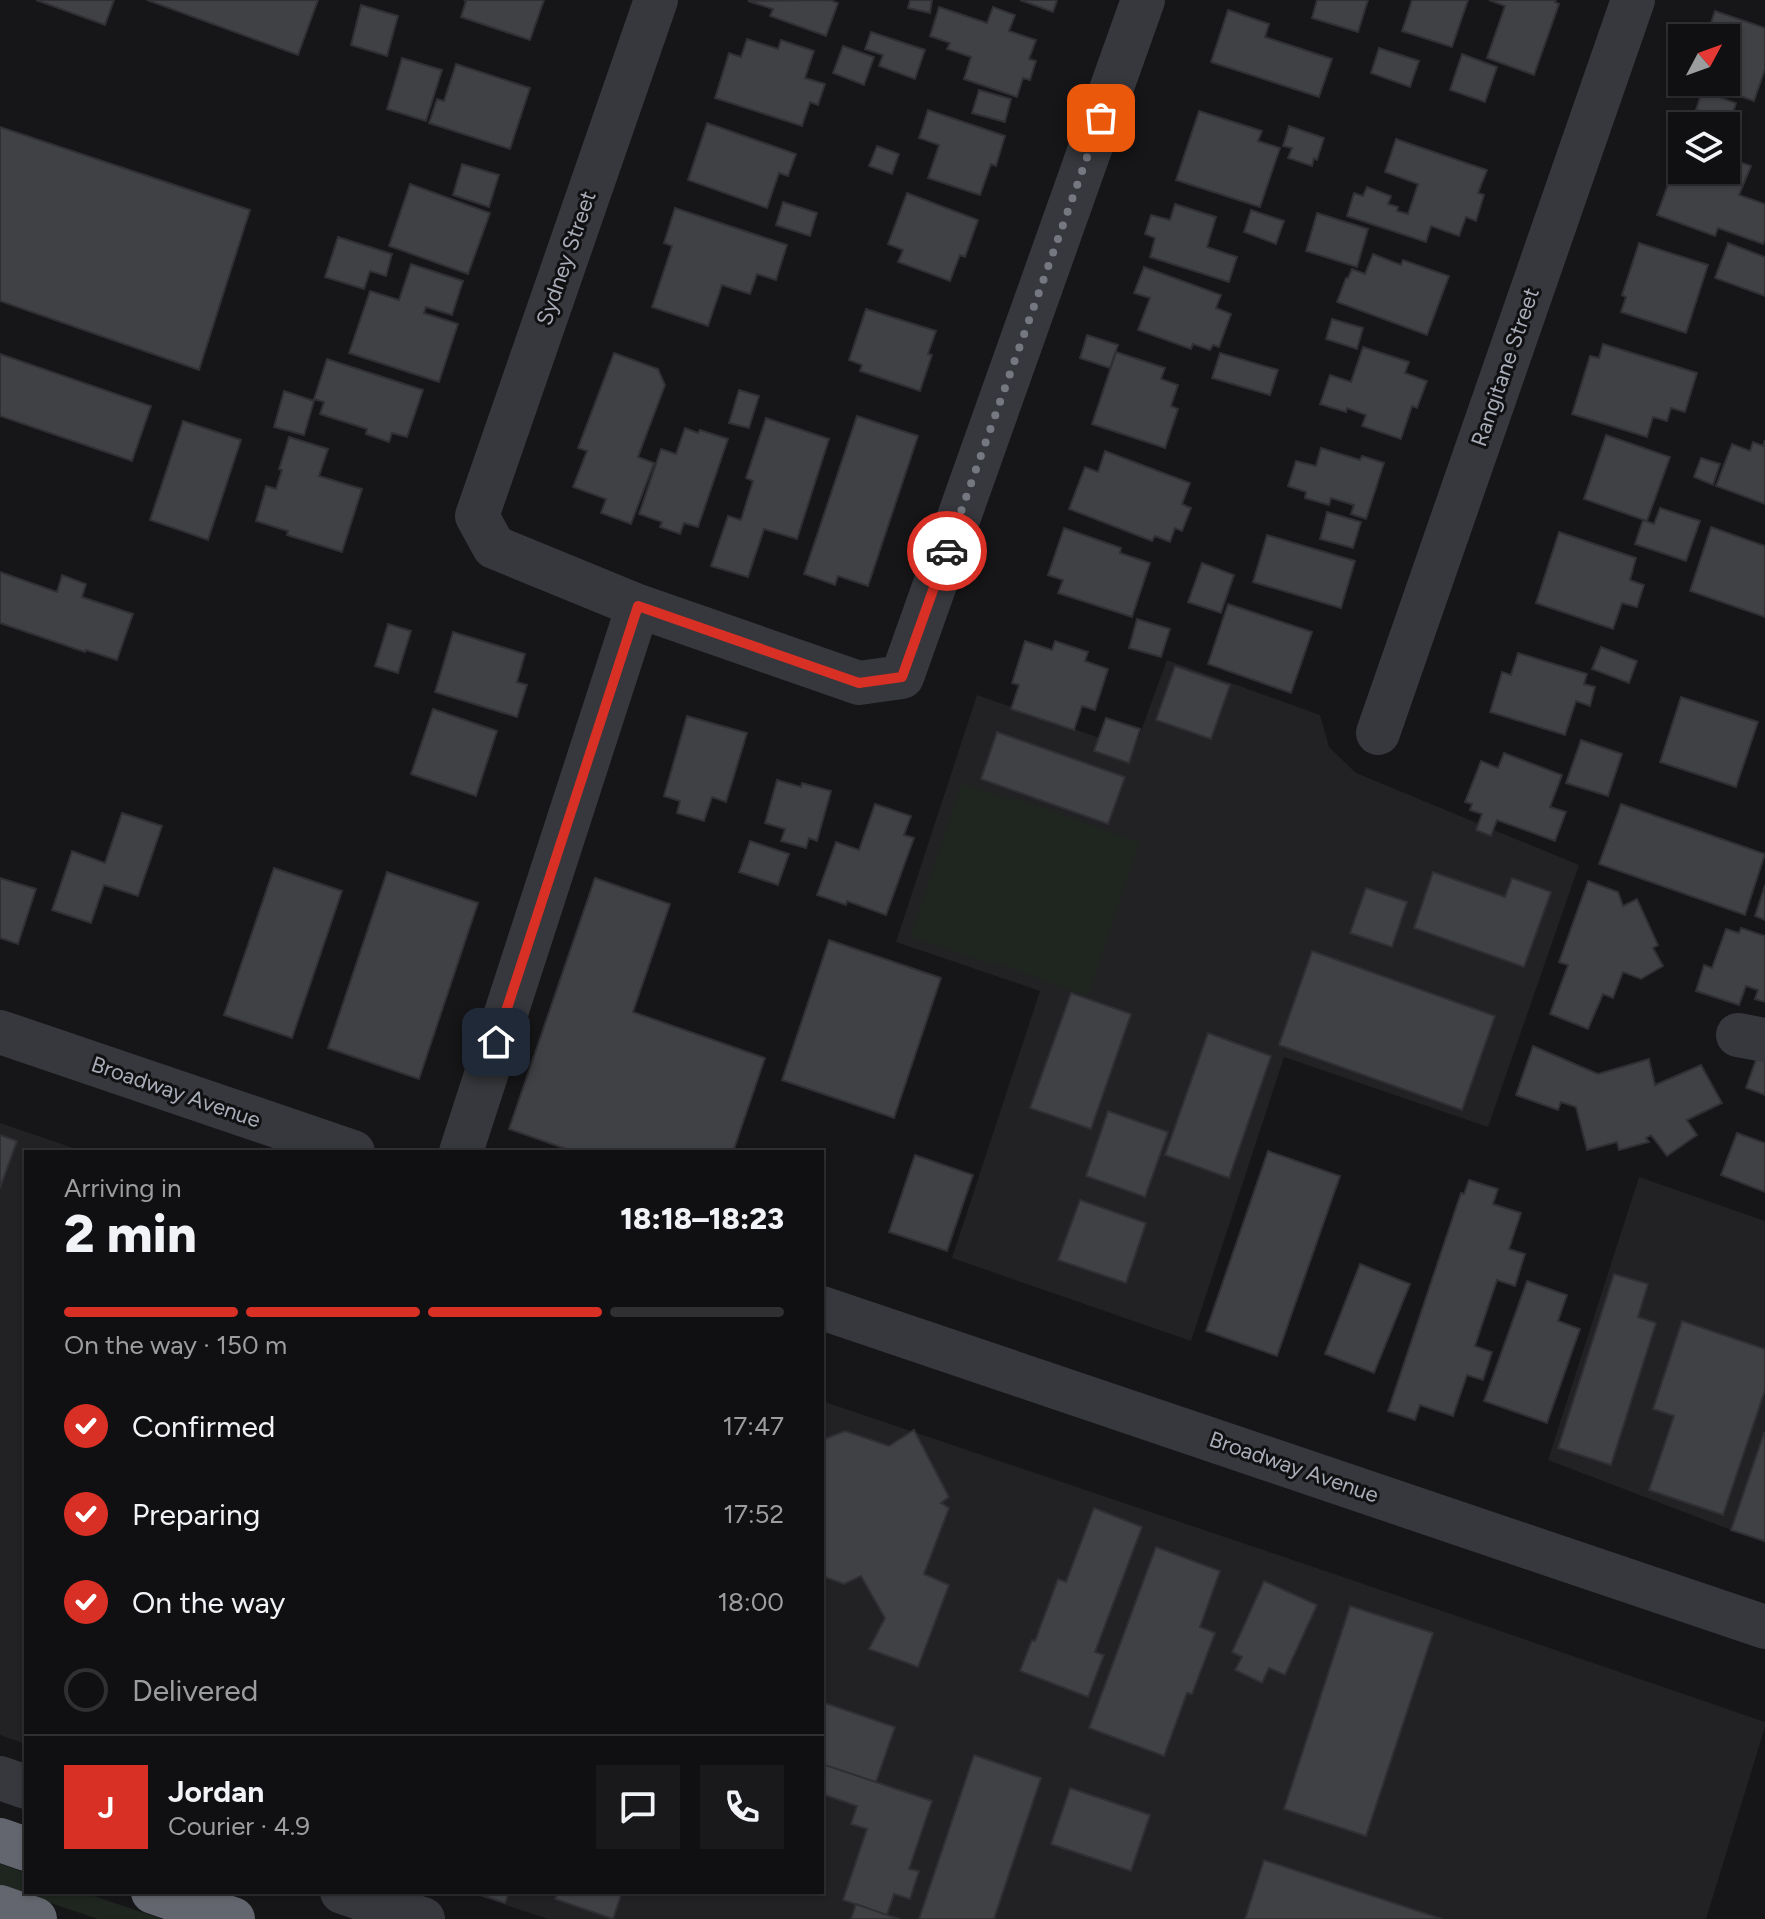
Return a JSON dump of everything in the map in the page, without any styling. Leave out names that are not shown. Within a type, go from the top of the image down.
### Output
[{"type":"highway","points":[[0,1840],[24,1848]]},
{"type":"highway","points":[[159,1894],[233,1919]]},
{"type":"highway","points":[[0,1907],[35,1919]]},
{"type":"street","name":"Sydney Street","points":[[638,606],[494,547],[477,516],[656,0]]},
{"type":"street","points":[[462,1150],[638,606],[859,683],[902,677],[1143,0]]},
{"type":"street","name":"Rangitane Street","points":[[1378,733],[1633,0]]},
{"type":"street","name":"Broadway Avenue","points":[[0,1032],[347,1150]]},
{"type":"street","name":"Broadway Avenue","points":[[824,1309],[1765,1627]]},
{"type":"street","points":[[0,1778],[24,1786]]},
{"type":"street","points":[[348,1894],[423,1919]]},
{"type":"shaded area","points":[[1167,660],[1320,715],[1329,747],[1356,773],[1579,865],[1488,1127],[1284,1057],[1191,1341],[952,1258],[1040,991],[896,942],[977,695],[1134,750]]},
{"type":"shaded area","points":[[962,784],[1011,800],[1012,797],[1139,842],[1088,996],[994,962],[993,965],[911,937]]},
{"type":"shaded area","points":[[0,1123],[79,1150],[24,1150],[24,1743],[0,1735]]},
{"type":"shaded area","points":[[1639,1177],[1765,1221],[1765,1543],[1548,1460]]},
{"type":"shaded area","points":[[824,1402],[1765,1722],[1706,1919],[548,1919],[473,1894],[824,1894]]},
{"type":"shaded area","points":[[0,1864],[24,1872],[24,1894],[88,1894],[162,1919],[98,1919],[0,1886]]},
{"type":"building","points":[[36,0],[114,0],[105,25]]},
{"type":"building","points":[[147,0],[318,0],[298,55]]},
{"type":"building","points":[[464,0],[544,0],[530,40],[461,17]]},
{"type":"building","points":[[830,0],[838,3],[826,36],[770,16],[773,9],[748,1]]},
{"type":"building","points":[[910,0],[932,0],[930,13],[908,8]]},
{"type":"building","points":[[1020,0],[1057,0],[1053,12]]},
{"type":"building","points":[[1317,0],[1368,0],[1358,32],[1312,18]]},
{"type":"building","points":[[1412,0],[1468,0],[1452,47],[1402,31]]},
{"type":"building","points":[[1489,0],[1556,0],[1559,4],[1534,75],[1487,58],[1505,6]]},
{"type":"building","points":[[361,5],[398,16],[387,56],[351,45]]},
{"type":"building","points":[[939,7],[987,23],[993,7],[1015,15],[1009,31],[1036,40],[1029,59],[1036,61],[1030,80],[1023,78],[1017,97],[964,79],[971,57],[947,49],[950,43],[930,36]]},
{"type":"building","points":[[1228,10],[1269,24],[1265,37],[1332,59],[1319,97],[1211,62]]},
{"type":"building","points":[[1715,11],[1765,28],[1765,69],[1754,101],[1740,96],[1740,24],[1711,24]]},
{"type":"building","points":[[871,32],[925,50],[915,79],[879,66],[883,55],[865,49]]},
{"type":"building","points":[[747,39],[778,49],[781,40],[814,51],[805,78],[825,84],[818,105],[810,102],[802,126],[715,98],[729,53],[741,57]]},
{"type":"building","points":[[843,46],[874,57],[864,85],[833,73]]},
{"type":"building","points":[[1379,48],[1419,61],[1410,87],[1371,73]]},
{"type":"building","points":[[1462,54],[1497,67],[1485,102],[1450,90]]},
{"type":"building","points":[[402,58],[442,70],[426,121],[387,109]]},
{"type":"building","points":[[456,64],[530,88],[510,149],[429,123],[437,99],[444,101]]},
{"type":"building","points":[[979,90],[1011,99],[1005,122],[972,113]]},
{"type":"building","points":[[1700,96],[1716,96],[1736,103],[1733,112],[1696,110]]},
{"type":"building","points":[[928,110],[1005,136],[996,166],[991,164],[980,195],[928,178],[939,145],[919,138]]},
{"type":"building","points":[[1199,111],[1262,131],[1258,141],[1280,148],[1260,207],[1176,180]]},
{"type":"building","points":[[707,123],[796,154],[788,176],[779,173],[767,208],[688,180]]},
{"type":"building","points":[[1289,126],[1324,138],[1312,166],[1288,158],[1292,148],[1283,146]]},
{"type":"building","points":[[0,127],[250,210],[199,370],[0,301]]},
{"type":"building","points":[[1396,139],[1487,170],[1478,193],[1484,195],[1476,221],[1466,217],[1459,236],[1431,226],[1426,242],[1347,216],[1354,193],[1363,196],[1367,187],[1391,196],[1388,204],[1408,214],[1418,184],[1385,172]]},
{"type":"building","points":[[877,146],[899,154],[892,174],[869,166]]},
{"type":"building","points":[[1740,162],[1751,166],[1739,195],[1765,204],[1765,239],[1763,244],[1718,228],[1715,236],[1657,215],[1668,184],[1740,184]]},
{"type":"building","points":[[462,164],[499,175],[489,207],[453,195]]},
{"type":"building","points":[[410,184],[490,213],[468,274],[389,246]]},
{"type":"building","points":[[907,193],[978,220],[965,257],[960,255],[950,281],[898,262],[903,250],[888,244]]},
{"type":"building","points":[[783,202],[817,213],[810,236],[776,225]]},
{"type":"building","points":[[1175,204],[1216,217],[1207,247],[1237,257],[1229,282],[1150,257],[1155,238],[1145,234],[1151,215],[1170,220]]},
{"type":"building","points":[[675,208],[787,245],[776,280],[757,274],[750,294],[722,285],[708,326],[652,307],[672,246],[664,243]]},
{"type":"building","points":[[1251,210],[1284,221],[1276,244],[1244,232]]},
{"type":"building","points":[[1317,213],[1368,229],[1357,267],[1306,251]]},
{"type":"building","points":[[338,237],[392,254],[386,276],[370,271],[364,289],[325,277]]},
{"type":"building","points":[[1639,243],[1708,265],[1686,333],[1621,312],[1626,297],[1622,295]]},
{"type":"building","points":[[1728,243],[1765,257],[1765,296],[1715,278]]},
{"type":"building","points":[[1373,254],[1401,265],[1403,260],[1449,276],[1427,335],[1337,302],[1352,269],[1365,274]]},
{"type":"building","points":[[411,264],[463,281],[452,315],[426,307],[424,313],[458,324],[439,382],[349,353],[370,291],[399,300]]},
{"type":"building","points":[[1144,267],[1221,295],[1216,308],[1231,314],[1219,347],[1213,345],[1210,350],[1193,344],[1191,349],[1138,330],[1150,298],[1134,293]]},
{"type":"building","points":[[866,309],[936,331],[920,391],[860,371],[862,365],[849,360]]},
{"type":"building","points":[[1332,319],[1363,328],[1357,349],[1326,339]]},
{"type":"building","points":[[1087,335],[1118,345],[1110,368],[1080,358]]},
{"type":"building","points":[[1603,344],[1697,373],[1685,412],[1671,408],[1667,421],[1653,417],[1647,437],[1572,414],[1590,356],[1599,358]]},
{"type":"building","points":[[1363,347],[1409,362],[1405,373],[1427,381],[1417,408],[1412,406],[1401,439],[1362,426],[1366,415],[1320,404],[1330,375],[1351,382]]},
{"type":"building","points":[[1116,352],[1165,368],[1161,379],[1178,385],[1171,406],[1178,409],[1165,448],[1092,424]]},
{"type":"building","points":[[614,353],[658,369],[665,385],[638,457],[654,463],[631,524],[601,513],[606,499],[573,487],[587,451],[578,448]]},
{"type":"building","points":[[1220,353],[1278,370],[1270,395],[1212,378]]},
{"type":"building","points":[[0,354],[151,406],[132,461],[0,416]]},
{"type":"building","points":[[327,359],[423,390],[407,437],[392,433],[389,442],[366,434],[367,429],[320,414],[324,402],[314,399]]},
{"type":"building","points":[[739,390],[759,396],[749,428],[729,423]]},
{"type":"building","points":[[284,391],[314,401],[304,435],[274,427]]},
{"type":"building","points":[[857,416],[918,436],[868,586],[838,576],[835,585],[804,574]]},
{"type":"building","points":[[766,418],[829,439],[797,539],[764,529],[748,577],[711,566],[728,516],[741,520],[753,481],[746,478]]},
{"type":"building","points":[[183,421],[241,440],[208,540],[150,520]]},
{"type":"building","points":[[685,428],[728,439],[698,527],[684,523],[680,534],[660,527],[662,522],[639,514],[661,449],[676,454]]},
{"type":"building","points":[[1606,435],[1670,457],[1647,521],[1584,499]]},
{"type":"building","points":[[289,437],[328,449],[319,476],[362,489],[342,552],[287,535],[288,531],[256,521],[266,486],[276,489]]},
{"type":"building","points":[[1765,440],[1765,504],[1716,486],[1732,444],[1750,451],[1753,442],[1763,446]]},
{"type":"building","points":[[1321,448],[1360,460],[1362,456],[1384,463],[1366,519],[1351,514],[1354,505],[1331,498],[1329,505],[1305,498],[1306,492],[1288,486],[1296,461],[1316,466]]},
{"type":"building","points":[[1105,451],[1190,483],[1182,504],[1191,508],[1182,531],[1175,528],[1170,542],[1155,536],[1152,541],[1069,509],[1085,467],[1098,472]]},
{"type":"building","points":[[1701,458],[1720,464],[1713,485],[1694,477]]},
{"type":"building","points":[[1660,508],[1700,521],[1686,561],[1635,544],[1643,520],[1654,524]]},
{"type":"building","points":[[1327,512],[1361,522],[1353,548],[1320,539]]},
{"type":"building","points":[[1711,527],[1765,546],[1765,617],[1690,591]]},
{"type":"building","points":[[1064,528],[1121,548],[1120,553],[1150,563],[1132,617],[1058,593],[1063,580],[1048,575]]},
{"type":"building","points":[[1559,532],[1636,558],[1630,580],[1644,585],[1637,607],[1622,603],[1613,629],[1536,603]]},
{"type":"building","points":[[1267,535],[1355,561],[1341,608],[1253,582]]},
{"type":"building","points":[[1202,563],[1234,575],[1221,613],[1188,602]]},
{"type":"building","points":[[0,572],[57,592],[62,575],[86,584],[82,597],[133,614],[117,660],[0,623]]},
{"type":"building","points":[[1228,604],[1312,632],[1291,693],[1208,664]]},
{"type":"building","points":[[1137,619],[1170,629],[1161,657],[1129,648]]},
{"type":"building","points":[[388,624],[411,631],[398,673],[375,666]]},
{"type":"building","points":[[453,632],[525,654],[517,682],[527,685],[517,717],[435,692]]},
{"type":"building","points":[[1025,641],[1052,650],[1055,641],[1088,652],[1085,661],[1108,669],[1095,710],[1082,706],[1074,730],[1011,709],[1019,685],[1012,683]]},
{"type":"building","points":[[1601,647],[1637,661],[1629,683],[1592,669]]},
{"type":"building","points":[[1518,653],[1587,674],[1584,684],[1595,687],[1590,706],[1576,701],[1565,735],[1490,712],[1502,672],[1511,675]]},
{"type":"building","points":[[1175,666],[1230,685],[1211,739],[1156,720]]},
{"type":"building","points":[[1681,697],[1758,722],[1736,787],[1660,762]]},
{"type":"building","points":[[433,709],[497,731],[476,796],[411,774]]},
{"type":"building","points":[[687,716],[747,733],[726,802],[712,797],[704,821],[677,813],[680,801],[664,796]]},
{"type":"building","points":[[1106,718],[1140,729],[1129,763],[1094,751]]},
{"type":"building","points":[[997,732],[1125,777],[1108,824],[981,779]]},
{"type":"building","points":[[1581,740],[1622,754],[1608,796],[1566,783]]},
{"type":"building","points":[[1504,753],[1562,775],[1550,807],[1566,812],[1555,841],[1497,820],[1491,836],[1476,830],[1482,814],[1470,810],[1472,804],[1465,802],[1481,761],[1498,768]]},
{"type":"building","points":[[777,780],[831,791],[817,841],[809,838],[806,848],[781,841],[785,829],[765,823]]},
{"type":"building","points":[[875,804],[911,816],[904,835],[914,838],[886,915],[847,901],[846,905],[817,895],[836,842],[859,850]]},
{"type":"building","points":[[1621,804],[1765,854],[1745,915],[1599,864]]},
{"type":"building","points":[[122,813],[162,826],[138,896],[104,885],[91,923],[52,910],[72,851],[105,863]]},
{"type":"building","points":[[750,841],[789,854],[778,885],[739,872]]},
{"type":"building","points":[[274,868],[342,891],[292,1038],[224,1015]]},
{"type":"building","points":[[387,872],[478,903],[419,1079],[328,1048]]},
{"type":"building","points":[[1433,872],[1505,897],[1512,878],[1551,892],[1524,967],[1414,928]]},
{"type":"building","points":[[0,878],[36,889],[18,944],[0,938]]},
{"type":"building","points":[[595,878],[670,904],[633,1012],[765,1058],[734,1150],[569,1150],[509,1129]]},
{"type":"building","points":[[1588,881],[1618,892],[1623,906],[1637,899],[1658,945],[1653,948],[1663,966],[1641,979],[1623,972],[1613,998],[1603,994],[1588,1029],[1550,1014],[1568,965],[1559,962]]},
{"type":"building","points":[[1765,885],[1765,920],[1755,916]]},
{"type":"building","points":[[1366,888],[1407,902],[1392,947],[1350,933]]},
{"type":"building","points":[[1741,928],[1765,936],[1765,1002],[1755,999],[1758,990],[1746,986],[1739,1005],[1696,991],[1704,965],[1712,968],[1726,929],[1739,933]]},
{"type":"building","points":[[829,940],[941,978],[894,1118],[782,1080]]},
{"type":"building","points":[[1312,951],[1495,1016],[1462,1110],[1279,1045]]},
{"type":"building","points":[[1071,993],[1131,1014],[1091,1129],[1030,1108]]},
{"type":"building","points":[[1208,1033],[1271,1056],[1229,1178],[1165,1155]]},
{"type":"building","points":[[1533,1046],[1598,1074],[1649,1059],[1655,1085],[1701,1065],[1722,1103],[1687,1120],[1697,1135],[1667,1156],[1651,1135],[1646,1138],[1649,1142],[1619,1150],[1617,1142],[1587,1150],[1576,1107],[1561,1102],[1558,1110],[1516,1095]]},
{"type":"building","points":[[1758,1054],[1765,1057],[1765,1095],[1746,1088]]},
{"type":"building","points":[[1108,1111],[1168,1132],[1145,1197],[1086,1176]]},
{"type":"building","points":[[1737,1133],[1765,1143],[1765,1192],[1721,1175]]},
{"type":"building","points":[[0,1135],[17,1141],[0,1188]]},
{"type":"building","points":[[1268,1151],[1340,1176],[1277,1356],[1206,1331]]},
{"type":"building","points":[[915,1155],[973,1175],[947,1251],[889,1232]]},
{"type":"building","points":[[1469,1180],[1498,1189],[1493,1204],[1521,1213],[1509,1249],[1525,1254],[1515,1286],[1497,1280],[1475,1346],[1492,1352],[1483,1380],[1467,1375],[1453,1416],[1420,1405],[1415,1420],[1388,1411],[1461,1193],[1464,1194]]},
{"type":"building","points":[[1080,1200],[1146,1223],[1126,1283],[1058,1260]]},
{"type":"building","points":[[1360,1264],[1410,1284],[1374,1373],[1325,1354]]},
{"type":"building","points":[[1614,1274],[1648,1284],[1638,1317],[1656,1323],[1611,1465],[1558,1448]]},
{"type":"building","points":[[1527,1281],[1567,1295],[1558,1321],[1580,1329],[1547,1423],[1484,1401]]},
{"type":"building","points":[[1682,1321],[1765,1349],[1765,1390],[1723,1515],[1649,1490],[1674,1416],[1653,1409]]},
{"type":"building","points":[[914,1430],[949,1497],[941,1503],[949,1508],[924,1574],[949,1585],[918,1667],[869,1649],[885,1618],[861,1576],[844,1584],[824,1577],[824,1439],[845,1431],[889,1446]]},
{"type":"building","points":[[1765,1433],[1765,1541],[1731,1530]]},
{"type":"building","points":[[1094,1508],[1142,1527],[1095,1652],[1104,1655],[1088,1697],[1020,1671],[1032,1640],[1035,1641],[1058,1579],[1066,1582]]},
{"type":"building","points":[[1156,1547],[1220,1571],[1200,1627],[1215,1633],[1192,1694],[1187,1693],[1164,1756],[1089,1728]]},
{"type":"building","points":[[1264,1581],[1317,1605],[1285,1675],[1269,1668],[1262,1683],[1235,1670],[1242,1657],[1232,1652]]},
{"type":"building","points":[[1350,1606],[1433,1633],[1366,1836],[1284,1809]]},
{"type":"building","points":[[824,1703],[895,1727],[876,1782],[824,1765]]},
{"type":"building","points":[[974,1755],[1041,1778],[994,1919],[919,1919]]},
{"type":"building","points":[[824,1765],[932,1801],[909,1869],[919,1871],[910,1899],[894,1894],[887,1915],[843,1900],[867,1829],[851,1824],[857,1806],[824,1795]]},
{"type":"building","points":[[1070,1788],[1150,1815],[1131,1871],[1051,1844]]},
{"type":"building","points":[[1264,1860],[1442,1919],[1245,1919]]},
{"type":"building","points":[[478,1894],[508,1894],[505,1903]]},
{"type":"building","points":[[557,1894],[621,1894],[613,1919],[555,1899]]},
{"type":"building","points":[[856,1904],[887,1915],[900,1919],[851,1919]]},
{"type":"way so far","points":[[947,551],[1101,118]]},
{"type":"route","points":[[496,1042],[638,606],[859,683],[902,677],[947,551]]}]
